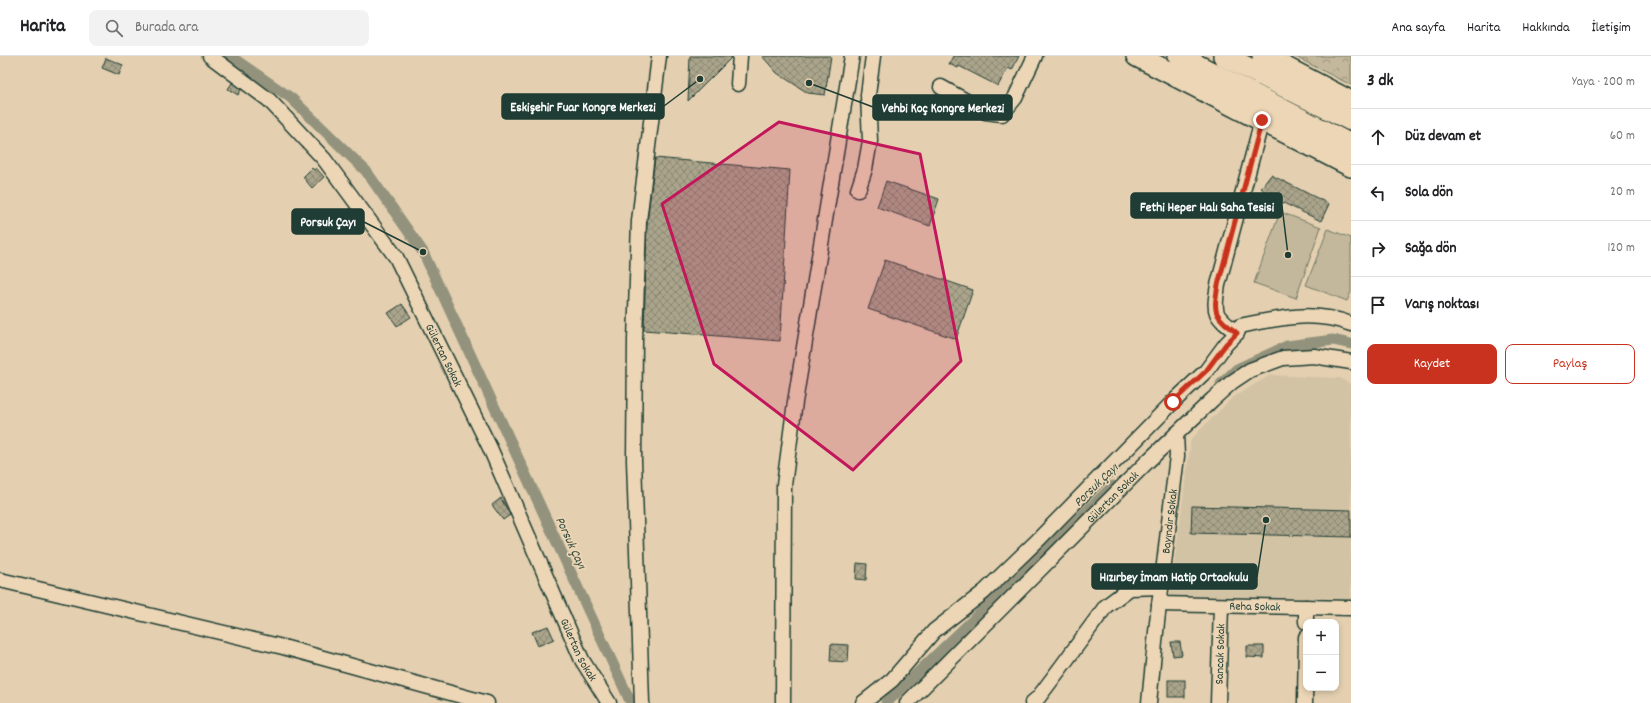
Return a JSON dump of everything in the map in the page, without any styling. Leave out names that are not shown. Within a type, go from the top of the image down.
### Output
[{"type":"highway","points":[[1137,56],[1351,166]]},
{"type":"highway","points":[[1179,56],[1351,145]]},
{"type":"highway","points":[[1224,56],[1351,120]]},
{"type":"highway","points":[[1262,56],[1351,102]]},
{"type":"street","name":"Gülertan Sokak","points":[[210,56],[269,100],[319,154],[396,256],[490,448],[582,660],[609,703]]},
{"type":"street","points":[[642,700],[634,460],[635,340],[639,221],[659,56]]},
{"type":"street","points":[[738,84],[740,56]]},
{"type":"street","points":[[783,703],[784,485],[795,402],[852,56]]},
{"type":"street","points":[[858,190],[865,169],[870,142],[868,95],[873,56]]},
{"type":"street","points":[[941,87],[986,112],[1002,114],[1016,98],[1035,56]]},
{"type":"street","points":[[1237,333],[1218,318],[1214,305],[1262,120]]},
{"type":"street","points":[[863,703],[892,680],[934,631],[984,592],[1038,540],[1173,402],[1206,371],[1226,344],[1237,333],[1240,326],[1294,316],[1336,318],[1351,324]]},
{"type":"street","name":"Gülertan Sokak","points":[[907,703],[1176,434],[1213,399],[1250,370],[1283,358],[1314,356],[1351,362]]},
{"type":"street","name":"Bayındır Sokak","points":[[1149,703],[1159,604],[1177,456],[1176,434]]},
{"type":"street","points":[[0,580],[283,647],[487,703]]},
{"type":"street","points":[[1032,703],[1038,698],[1055,676],[1106,606],[1130,588],[1161,588]]},
{"type":"street","name":"Reha Sokak","points":[[1159,604],[1351,608]]},
{"type":"street","name":"Sancak Sokak","points":[[1218,703],[1221,606]]},
{"type":"street","points":[[1306,607],[1306,619]]},
{"type":"street","points":[[1305,703],[1306,655]]},
{"type":"highlighted area","points":[[779,122],[920,154],[961,361],[853,470],[714,364],[662,204]]},
{"type":"shaded area","points":[[1270,375],[1340,378],[1351,384],[1351,600],[1169,601],[1191,439],[1232,398]]},
{"type":"green space","points":[[1294,56],[1351,56],[1351,85]]},
{"type":"green space","points":[[1280,212],[1321,227],[1296,298],[1254,283]]},
{"type":"green space","points":[[1328,229],[1351,238],[1351,292],[1347,301],[1306,285]]},
{"type":"building","points":[[690,56],[731,56],[731,58],[688,101]]},
{"type":"building","points":[[762,56],[831,56],[825,95],[808,93],[777,73]]},
{"type":"building","points":[[953,56],[1019,56],[1012,70],[1008,68],[998,86],[959,66],[958,68],[949,64]]},
{"type":"building","points":[[106,58],[123,65],[119,75],[102,68]]},
{"type":"building","points":[[232,83],[241,90],[238,95],[228,89]]},
{"type":"building","points":[[655,158],[790,170],[780,341],[644,330],[647,222]]},
{"type":"building","points":[[312,168],[314,170],[316,168],[324,177],[312,188],[303,177]]},
{"type":"building","points":[[1271,175],[1329,204],[1321,221],[1269,196],[1261,188]]},
{"type":"building","points":[[886,181],[939,199],[930,226],[877,207]]},
{"type":"building","points":[[885,260],[973,290],[956,339],[868,309]]},
{"type":"building","points":[[402,304],[411,317],[397,326],[388,313]]},
{"type":"building","points":[[501,498],[510,515],[503,520],[492,505]]},
{"type":"building","points":[[1192,506],[1351,510],[1351,537],[1191,533]]},
{"type":"building","points":[[857,563],[867,564],[866,580],[856,579]]},
{"type":"building","points":[[548,626],[554,639],[538,646],[532,632]]},
{"type":"building","points":[[1171,642],[1180,642],[1182,655],[1173,656]]},
{"type":"building","points":[[831,644],[849,645],[848,662],[830,661]]},
{"type":"building","points":[[1247,646],[1264,646],[1264,658],[1247,657]]},
{"type":"building","points":[[1168,680],[1185,680],[1185,697],[1168,697]]},
{"type":"waterway","name":"Porsuk Çayı","points":[[230,56],[291,98],[366,171],[423,252],[631,703]]},
{"type":"waterway","name":"Porsuk Çayı","points":[[1221,384],[1237,369],[1287,346],[1333,340],[1351,344]]},
{"type":"waterway","name":"Porsuk Çayı","points":[[886,703],[1113,486]]},
{"type":"place","name":"Eskişehir Fuar Kongre Merkezi","points":[[700,79]]},
{"type":"place","name":"Vehbi Koç Kongre Merkezi","points":[[809,83]]},
{"type":"place","name":"Porsuk Çayı","points":[[423,252]]},
{"type":"place","name":"Fethi Heper Halı Saha Tesisi","points":[[1288,255]]},
{"type":"place","name":"Hızırbey İmam Hatip Ortaokulu","points":[[1266,520]]},
{"type":"route","points":[[1173,402],[1206,371],[1226,344],[1237,333],[1218,318],[1214,305],[1262,120]]}]
